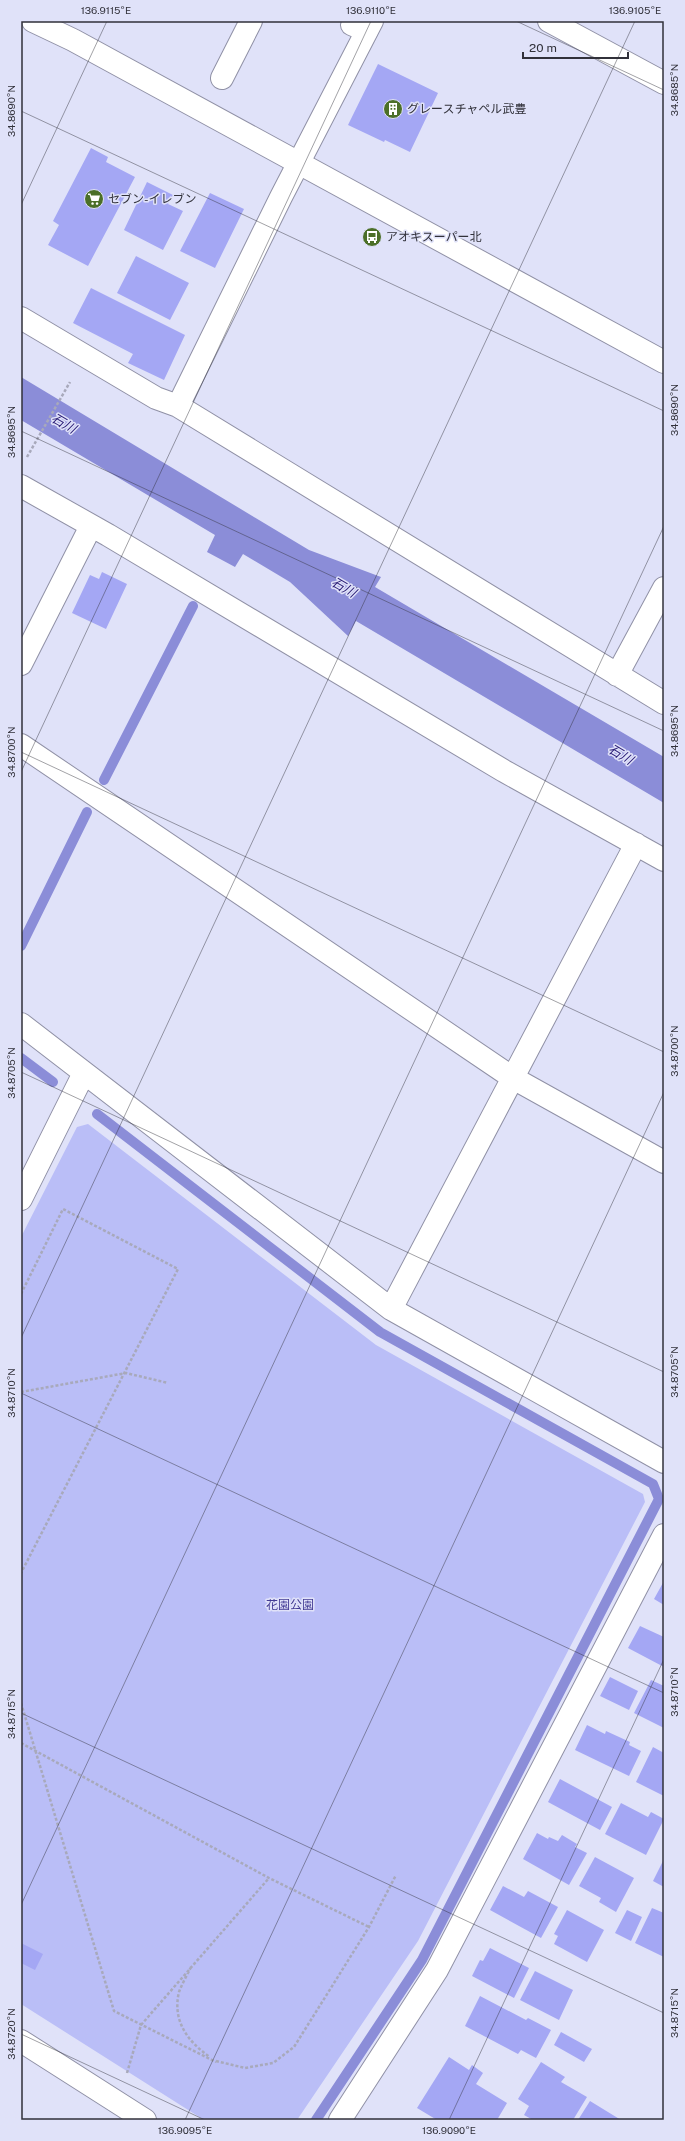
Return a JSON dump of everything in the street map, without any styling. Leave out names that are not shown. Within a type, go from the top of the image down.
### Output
[{"type":"street","points":[[21,28],[25,21]]},
{"type":"street","points":[[33,21],[73,40],[664,362]]},
{"type":"street","points":[[222,78],[251,21]]},
{"type":"street","points":[[550,21],[664,83]]},
{"type":"street","points":[[178,406],[299,163],[364,26]]},
{"type":"street","points":[[21,318],[156,398],[178,406],[664,703]]},
{"type":"street","points":[[21,486],[504,771],[664,860]]},
{"type":"street","points":[[21,664],[91,526]]},
{"type":"street","points":[[617,675],[664,588]]},
{"type":"street","points":[[21,745],[513,1078],[664,1162]]},
{"type":"street","points":[[390,1309],[636,844]]},
{"type":"street","points":[[21,1024],[390,1309],[664,1462]]},
{"type":"street","points":[[21,1199],[84,1073]]},
{"type":"street","points":[[340,2120],[437,1970],[664,1535]]},
{"type":"street","points":[[21,2040],[145,2120]]},
{"type":"path","points":[[26,458],[73,378]]},
{"type":"path","points":[[21,1294],[63,1209],[178,1269],[126,1373],[21,1573]]},
{"type":"path","points":[[21,1392],[126,1373],[168,1383]]},
{"type":"path","points":[[21,1703],[114,2011],[216,2062],[245,2068],[273,2063],[294,2047],[369,1928],[396,1875]]},
{"type":"path","points":[[21,1743],[269,1878],[369,1928]]},
{"type":"path","points":[[126,2080],[141,2025],[269,1878]]},
{"type":"path","points":[[191,1967],[179,1993],[178,2020],[193,2045],[216,2062]]},
{"type":"green space","name":"花園公園","points":[[88,1124],[376,1345],[643,1494],[645,1502],[418,1941],[297,2120],[204,2120],[21,2004],[21,1237],[77,1127]]},
{"type":"water","name":"石川","points":[[21,377],[309,550],[381,577],[375,587],[664,757],[664,803],[356,621],[348,636],[290,582],[243,554],[235,567],[207,552],[215,535],[21,420]]},
{"type":"building","name":"グレースチャペル武豊","points":[[378,64],[438,93],[410,152],[385,140],[384,142],[348,125]]},
{"type":"building","name":"セブン-イレブン","points":[[91,148],[108,157],[106,162],[135,177],[88,266],[48,245],[59,225],[53,221]]},
{"type":"building","points":[[147,182],[173,195],[168,204],[183,211],[163,250],[124,230]]},
{"type":"building","points":[[210,193],[244,209],[215,268],[180,251]]},
{"type":"building","points":[[136,256],[189,283],[170,320],[117,293]]},
{"type":"building","points":[[91,288],[185,335],[164,380],[128,363],[133,354],[73,323]]},
{"type":"building","points":[[102,572],[127,584],[106,629],[72,613],[90,575],[99,579]]},
{"type":"building","points":[[664,1581],[664,1605],[654,1599]]},
{"type":"building","points":[[640,1626],[664,1637],[664,1667],[628,1648]]},
{"type":"building","points":[[610,1677],[638,1691],[629,1710],[600,1696]]},
{"type":"building","points":[[651,1680],[664,1686],[664,1728],[634,1713]]},
{"type":"building","points":[[587,1725],[605,1734],[606,1731],[630,1742],[629,1745],[641,1751],[629,1776],[575,1750]]},
{"type":"building","points":[[653,1747],[664,1753],[664,1796],[636,1782]]},
{"type":"building","points":[[560,1779],[612,1807],[600,1830],[548,1802]]},
{"type":"building","points":[[621,1803],[648,1817],[651,1812],[664,1819],[646,1855],[605,1834]]},
{"type":"building","points":[[537,1833],[548,1839],[549,1837],[558,1841],[562,1835],[577,1844],[575,1847],[587,1853],[569,1885],[523,1859]]},
{"type":"building","points":[[595,1857],[634,1878],[616,1912],[599,1902],[601,1898],[579,1886]]},
{"type":"building","points":[[664,1859],[664,1887],[653,1881]]},
{"type":"building","points":[[503,1886],[524,1897],[528,1891],[558,1907],[541,1938],[490,1910]]},
{"type":"building","points":[[652,1908],[664,1913],[664,1957],[635,1943]]},
{"type":"building","points":[[567,1910],[604,1930],[587,1962],[554,1944],[558,1936],[554,1934]]},
{"type":"building","points":[[627,1910],[642,1917],[631,1941],[615,1933]]},
{"type":"building","points":[[21,1943],[43,1954],[35,1970],[21,1963]]},
{"type":"building","points":[[490,1948],[529,1968],[514,1998],[472,1976],[480,1960],[483,1961]]},
{"type":"building","points":[[535,1971],[573,1990],[559,2020],[520,2000]]},
{"type":"building","points":[[480,1996],[526,2020],[528,2018],[551,2030],[536,2058],[521,2050],[518,2054],[465,2026]]},
{"type":"building","points":[[561,2032],[592,2049],[584,2062],[554,2045]]},
{"type":"building","points":[[449,2057],[469,2070],[472,2065],[483,2073],[476,2084],[507,2103],[497,2120],[437,2120],[417,2108]]},
{"type":"building","points":[[541,2062],[565,2077],[561,2082],[587,2097],[573,2120],[533,2120],[524,2115],[529,2106],[518,2099]]},
{"type":"building","points":[[590,2101],[621,2120],[578,2120]]},
{"type":"waterway","points":[[104,780],[193,606]]},
{"type":"waterway","points":[[21,946],[87,812]]},
{"type":"waterway","points":[[21,1058],[53,1082]]},
{"type":"waterway","points":[[97,1114],[380,1332],[653,1484],[659,1499],[422,1960],[316,2120]]},
{"type":"place","name":"グレースチャペル武豊","points":[[393,109]]},
{"type":"place","name":"セブン-イレブン","points":[[94,199]]},
{"type":"place","name":"アオキスーパー北","points":[[372,237]]}]
